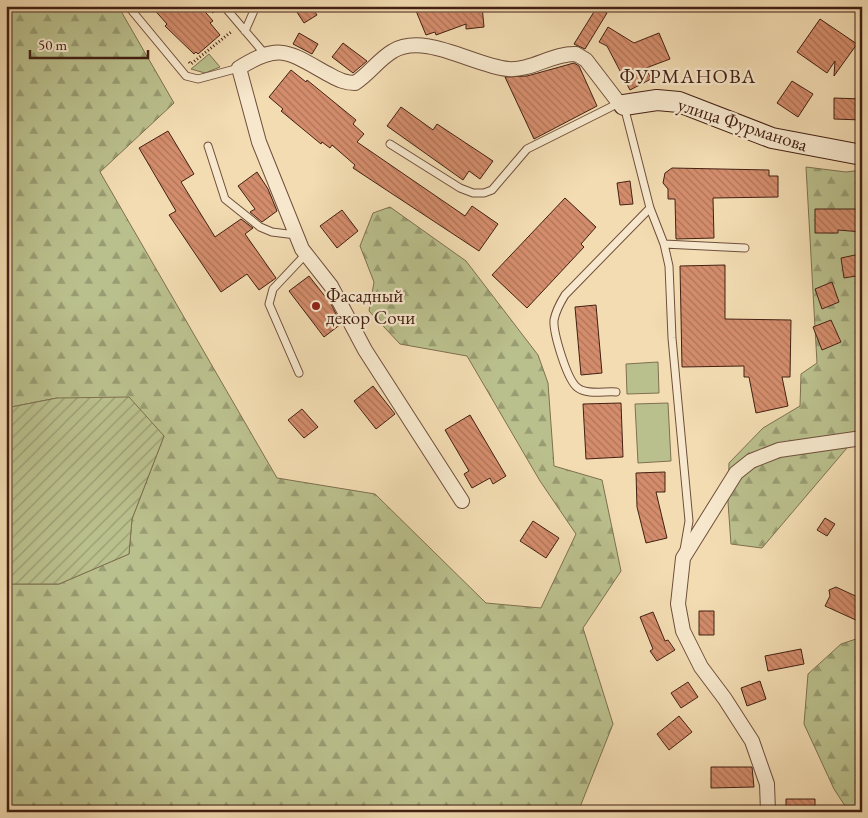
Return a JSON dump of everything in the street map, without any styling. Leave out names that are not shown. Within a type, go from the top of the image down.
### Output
[{"type":"street","points":[[462,501],[365,350],[331,286],[305,255],[259,142],[239,68],[264,53],[272,51],[294,55],[344,83],[355,83],[384,57],[403,46],[416,44],[510,69],[576,54],[586,60],[621,104]]},
{"type":"street","name":"улица Фурманова","points":[[621,104],[657,100],[679,102],[772,138],[862,155]]},
{"type":"street","points":[[768,812],[767,784],[752,741],[725,699],[701,667],[683,631],[678,604],[683,558],[736,473],[751,461],[779,450],[862,438]]},
{"type":"lane","points":[[128,6],[186,76],[198,79],[239,68]]},
{"type":"lane","points":[[224,6],[264,53]]},
{"type":"lane","points":[[245,31],[256,6]]},
{"type":"lane","points":[[390,144],[460,188],[472,193],[484,193],[499,184],[527,149],[621,104],[650,208],[664,244],[669,266],[672,338],[689,521],[683,558]]},
{"type":"lane","points":[[208,146],[221,192],[225,199],[260,227],[272,232],[296,235]]},
{"type":"lane","points":[[616,392],[587,391],[575,387],[570,378],[554,331],[554,319],[558,306],[565,295],[650,208]]},
{"type":"lane","points":[[664,244],[745,248]]},
{"type":"lane","points":[[299,373],[269,304],[273,289],[305,255]]},
{"type":"path","points":[[185,57],[191,64],[223,39]]},
{"type":"green space","points":[[6,6],[118,6],[174,103],[100,172],[277,478],[375,494],[486,603],[541,608],[576,534],[540,481],[467,356],[400,344],[369,311],[374,282],[360,246],[373,213],[390,207],[466,261],[538,355],[548,383],[554,466],[602,480],[621,571],[583,628],[613,724],[578,812],[6,812],[6,584],[59,584],[129,554],[132,519],[164,436],[57,398],[6,408]]},
{"type":"green space","points":[[209,54],[220,67],[205,73],[191,69]]},
{"type":"green space","points":[[806,167],[846,172],[862,170],[862,434],[858,435],[762,548],[731,544],[728,502],[729,463],[763,428],[800,406],[801,374],[817,363]]},
{"type":"green space","points":[[658,362],[659,393],[627,394],[626,364]]},
{"type":"green space","points":[[129,397],[164,436],[132,519],[129,554],[59,584],[6,584],[6,408],[57,398]]},
{"type":"green space","points":[[668,403],[671,461],[638,463],[635,404]]},
{"type":"green space","points":[[862,637],[862,812],[849,812],[834,789],[804,724],[808,674],[841,644]]},
{"type":"building","points":[[151,6],[200,6],[213,21],[210,23],[220,35],[198,54],[196,52],[194,54],[165,26],[167,24]]},
{"type":"building","points":[[293,6],[311,6],[317,15],[304,23]]},
{"type":"building","points":[[414,6],[482,6],[484,27],[466,29],[466,24],[436,35],[435,32],[426,35]]},
{"type":"building","points":[[597,7],[607,13],[585,49],[574,44]]},
{"type":"building","points":[[820,19],[857,44],[834,76],[835,61],[827,73],[797,52]]},
{"type":"building","points":[[608,27],[634,43],[659,33],[670,59],[646,68],[651,79],[630,90],[607,46],[599,42]]},
{"type":"building","points":[[299,33],[318,44],[312,54],[293,44]]},
{"type":"building","points":[[343,43],[367,61],[353,73],[332,57]]},
{"type":"building","points":[[574,63],[579,66],[597,106],[534,139],[505,77],[527,76]]},
{"type":"building","points":[[291,70],[306,82],[307,80],[356,120],[353,124],[364,134],[357,142],[465,216],[472,206],[498,224],[479,251],[353,168],[355,165],[332,145],[330,148],[322,142],[321,144],[281,111],[283,109],[269,97]]},
{"type":"building","points":[[792,81],[813,94],[798,117],[777,103]]},
{"type":"building","points":[[834,98],[862,99],[862,120],[834,119]]},
{"type":"building","points":[[401,107],[433,130],[437,124],[493,161],[480,179],[469,171],[463,180],[387,126]]},
{"type":"building","points":[[168,131],[194,174],[181,182],[215,237],[241,219],[253,228],[245,234],[276,278],[259,290],[247,274],[221,292],[169,215],[176,211],[139,148]]},
{"type":"building","points":[[672,168],[769,170],[769,176],[778,176],[778,197],[713,198],[714,238],[676,239],[675,199],[668,199],[668,189],[663,183],[665,173]]},
{"type":"building","points":[[257,172],[268,189],[277,211],[262,222],[250,212],[255,209],[238,186]]},
{"type":"building","points":[[630,181],[633,204],[620,205],[617,183]]},
{"type":"building","points":[[565,198],[596,227],[581,244],[584,247],[527,308],[492,275]]},
{"type":"building","points":[[815,209],[862,209],[862,232],[838,230],[838,233],[815,233]]},
{"type":"building","points":[[342,210],[358,231],[337,248],[320,226]]},
{"type":"building","points":[[860,254],[862,275],[844,278],[841,258]]},
{"type":"building","points":[[725,265],[725,319],[791,320],[790,377],[782,377],[788,406],[756,413],[749,377],[744,377],[744,366],[682,367],[680,266]]},
{"type":"building","name":"Фасадный декор Сочи","points":[[309,276],[331,304],[341,324],[324,337],[289,291]]},
{"type":"building","points":[[832,282],[839,302],[822,309],[815,289]]},
{"type":"building","points":[[596,305],[602,373],[581,375],[575,307]]},
{"type":"building","points":[[831,320],[841,342],[822,350],[813,327]]},
{"type":"building","points":[[373,386],[395,414],[376,429],[354,401]]},
{"type":"building","points":[[621,403],[623,457],[586,459],[583,404]]},
{"type":"building","points":[[302,409],[318,427],[304,438],[288,420]]},
{"type":"building","points":[[470,415],[506,476],[493,484],[490,478],[472,488],[464,474],[469,471],[445,430]]},
{"type":"building","points":[[665,472],[665,492],[656,492],[667,538],[646,543],[637,507],[636,473]]},
{"type":"building","points":[[825,518],[835,524],[827,536],[817,530]]},
{"type":"building","points":[[533,521],[559,538],[546,558],[520,541]]},
{"type":"building","points":[[836,587],[862,599],[862,613],[858,621],[825,606],[830,596],[829,590]]},
{"type":"building","points":[[699,611],[714,611],[714,635],[699,635]]},
{"type":"building","points":[[653,612],[665,641],[668,640],[675,650],[657,661],[650,651],[653,649],[640,617]]},
{"type":"building","points":[[801,649],[804,664],[768,671],[765,656]]},
{"type":"building","points":[[760,681],[766,699],[747,706],[741,688]]},
{"type":"building","points":[[688,682],[698,697],[681,708],[671,693]]},
{"type":"building","points":[[679,716],[692,732],[669,750],[657,734]]},
{"type":"building","points":[[711,767],[752,767],[754,787],[711,788]]},
{"type":"building","points":[[786,799],[815,799],[815,812],[786,812]]},
{"type":"place","name":"Фасадный декор Сочи","points":[[316,306]]},
{"type":"district","name":"ФУРМАНОВА","points":[[688,76]]}]
